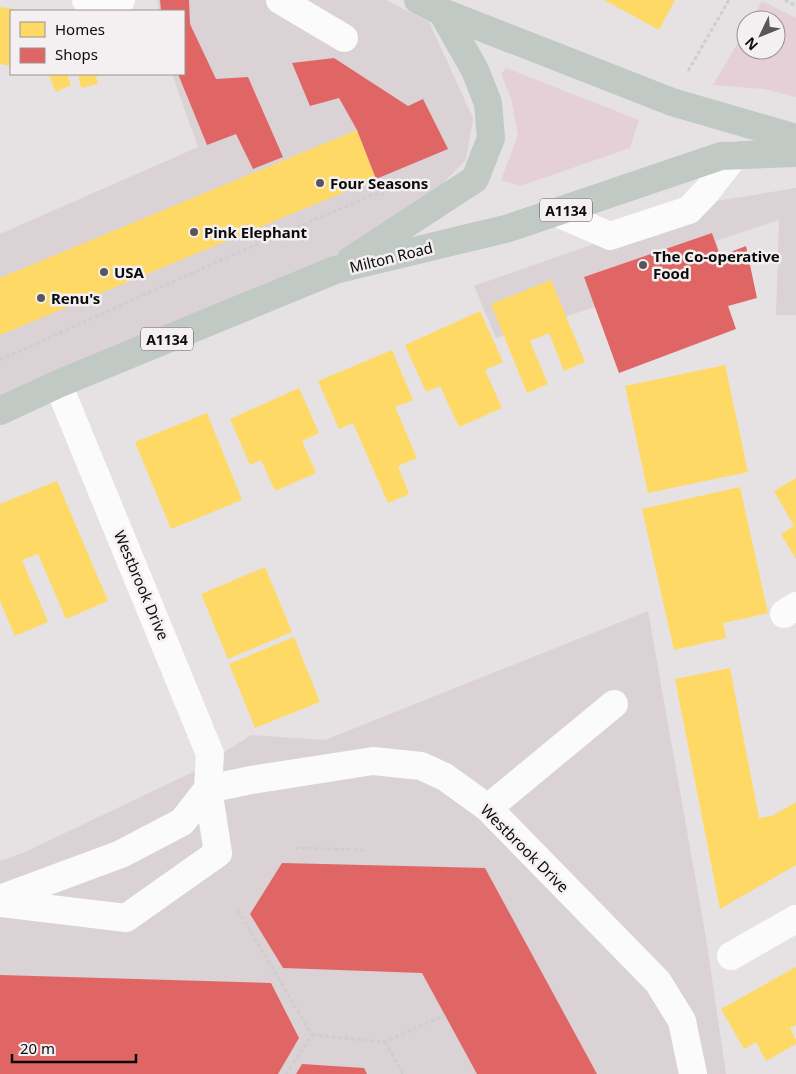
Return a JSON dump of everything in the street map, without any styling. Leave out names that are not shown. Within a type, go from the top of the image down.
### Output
[{"type":"main road","points":[[430,6],[672,102],[796,138]]},
{"type":"main road","points":[[335,270],[475,179],[491,138],[488,103],[475,70],[430,6]]},
{"type":"main road","name":"Milton Road","points":[[0,411],[58,384],[335,270],[509,228],[721,156],[796,153]]},
{"type":"street","points":[[86,0],[119,2],[120,0]]},
{"type":"street","points":[[280,0],[344,38]]},
{"type":"street","points":[[557,213],[610,236],[663,219],[689,210],[708,191],[735,155]]},
{"type":"street","name":"Westbrook Drive","points":[[58,384],[210,754],[208,789],[251,780],[373,761],[422,766],[445,776],[488,808],[658,982],[682,1020],[693,1074]]},
{"type":"street","points":[[488,808],[614,704]]},
{"type":"street","points":[[0,901],[126,918],[218,853],[208,789]]},
{"type":"street","points":[[0,901],[120,854],[182,822],[208,789]]},
{"type":"street","points":[[731,956],[796,919]]},
{"type":"path","points":[[687,73],[729,0]]},
{"type":"path","points":[[785,0],[796,6]]},
{"type":"path","points":[[0,360],[372,194],[390,194]]},
{"type":"path","points":[[295,848],[364,850]]},
{"type":"path","points":[[238,910],[312,1035]]},
{"type":"path","points":[[312,1035],[386,1042],[445,1015]]},
{"type":"path","points":[[286,1074],[312,1035]]},
{"type":"path","points":[[386,1042],[403,1074]]},
{"type":"shaded area","points":[[157,0],[386,0],[429,22],[473,118],[466,160],[436,190],[331,265],[0,407],[0,234],[198,147],[172,75],[185,75],[185,10],[159,10]]},
{"type":"shaded area","points":[[762,1],[780,10],[757,10]]},
{"type":"shaded area","points":[[786,13],[796,18],[796,97],[764,89],[713,85],[736,46],[736,60],[786,60]]},
{"type":"shaded area","points":[[506,68],[639,120],[630,148],[520,186],[501,180],[518,135],[511,98],[501,74]]},
{"type":"shaded area","points":[[796,188],[796,315],[776,315],[779,220],[716,241],[725,267],[496,338],[474,286],[716,201]]},
{"type":"shaded area","points":[[648,611],[706,938],[726,1074],[0,1074],[0,861],[25,852],[193,772],[251,735],[325,740]]},
{"type":"building: Homes","points":[[604,0],[675,0],[659,30]]},
{"type":"building: Homes","points":[[0,7],[20,10],[10,10],[10,66],[0,64]]},
{"type":"building: Homes","points":[[48,75],[67,75],[71,85],[56,92]]},
{"type":"building: Homes","points":[[78,75],[102,75],[96,76],[98,84],[81,88]]},
{"type":"building: Homes","points":[[357,130],[376,179],[0,335],[0,278]]},
{"type":"building: Homes","points":[[551,280],[585,362],[564,371],[549,333],[530,341],[548,384],[527,393],[491,304]]},
{"type":"building: Homes","points":[[480,311],[503,362],[485,370],[502,408],[459,427],[440,386],[426,392],[405,345]]},
{"type":"building: Homes","points":[[392,350],[413,400],[395,407],[417,458],[398,466],[409,494],[388,503],[353,423],[339,429],[318,381]]},
{"type":"building: Homes","points":[[725,365],[748,472],[648,493],[625,386]]},
{"type":"building: Homes","points":[[299,388],[319,433],[302,441],[316,473],[275,491],[261,460],[250,465],[230,419]]},
{"type":"building: Homes","points":[[207,413],[242,500],[171,529],[135,442]]},
{"type":"building: Homes","points":[[796,478],[796,559],[781,534],[794,526],[774,491]]},
{"type":"building: Homes","points":[[57,481],[108,601],[66,619],[38,554],[22,560],[48,622],[15,636],[0,601],[0,504]]},
{"type":"building: Homes","points":[[740,487],[768,613],[723,623],[726,638],[674,650],[642,509]]},
{"type":"building: Homes","points":[[265,567],[292,632],[228,659],[201,594]]},
{"type":"building: Homes","points":[[294,637],[320,702],[255,728],[229,664]]},
{"type":"building: Homes","points":[[730,668],[759,818],[772,816],[796,802],[796,865],[720,909],[675,679]]},
{"type":"building: Homes","points":[[796,967],[796,1025],[790,1028],[796,1044],[766,1061],[756,1042],[744,1049],[721,1009]]},
{"type":"building: Shops","points":[[160,0],[189,0],[190,24],[216,79],[248,77],[283,157],[253,169],[236,134],[207,145],[178,75],[185,75],[185,10],[161,10]]},
{"type":"building: Shops","points":[[334,58],[408,106],[423,99],[448,149],[376,179],[357,130],[339,98],[310,106],[292,63]]},
{"type":"building: Shops","points":[[712,233],[720,256],[746,246],[757,298],[728,306],[736,329],[619,373],[584,277]]},
{"type":"building: Shops","points":[[282,863],[485,868],[597,1074],[477,1074],[422,973],[283,968],[250,914]]},
{"type":"building: Shops","points":[[0,975],[271,983],[299,1038],[278,1074],[0,1074]]},
{"type":"building: Shops","points":[[302,1064],[364,1068],[367,1074],[296,1074]]},
{"type":"place","name":"Four Seasons","points":[[320,183]]},
{"type":"place","name":"Pink Elephant","points":[[194,232]]},
{"type":"place","name":"The Co-operative Food","points":[[643,265]]},
{"type":"place","name":"USA","points":[[104,272]]},
{"type":"place","name":"Renu's","points":[[41,298]]}]
